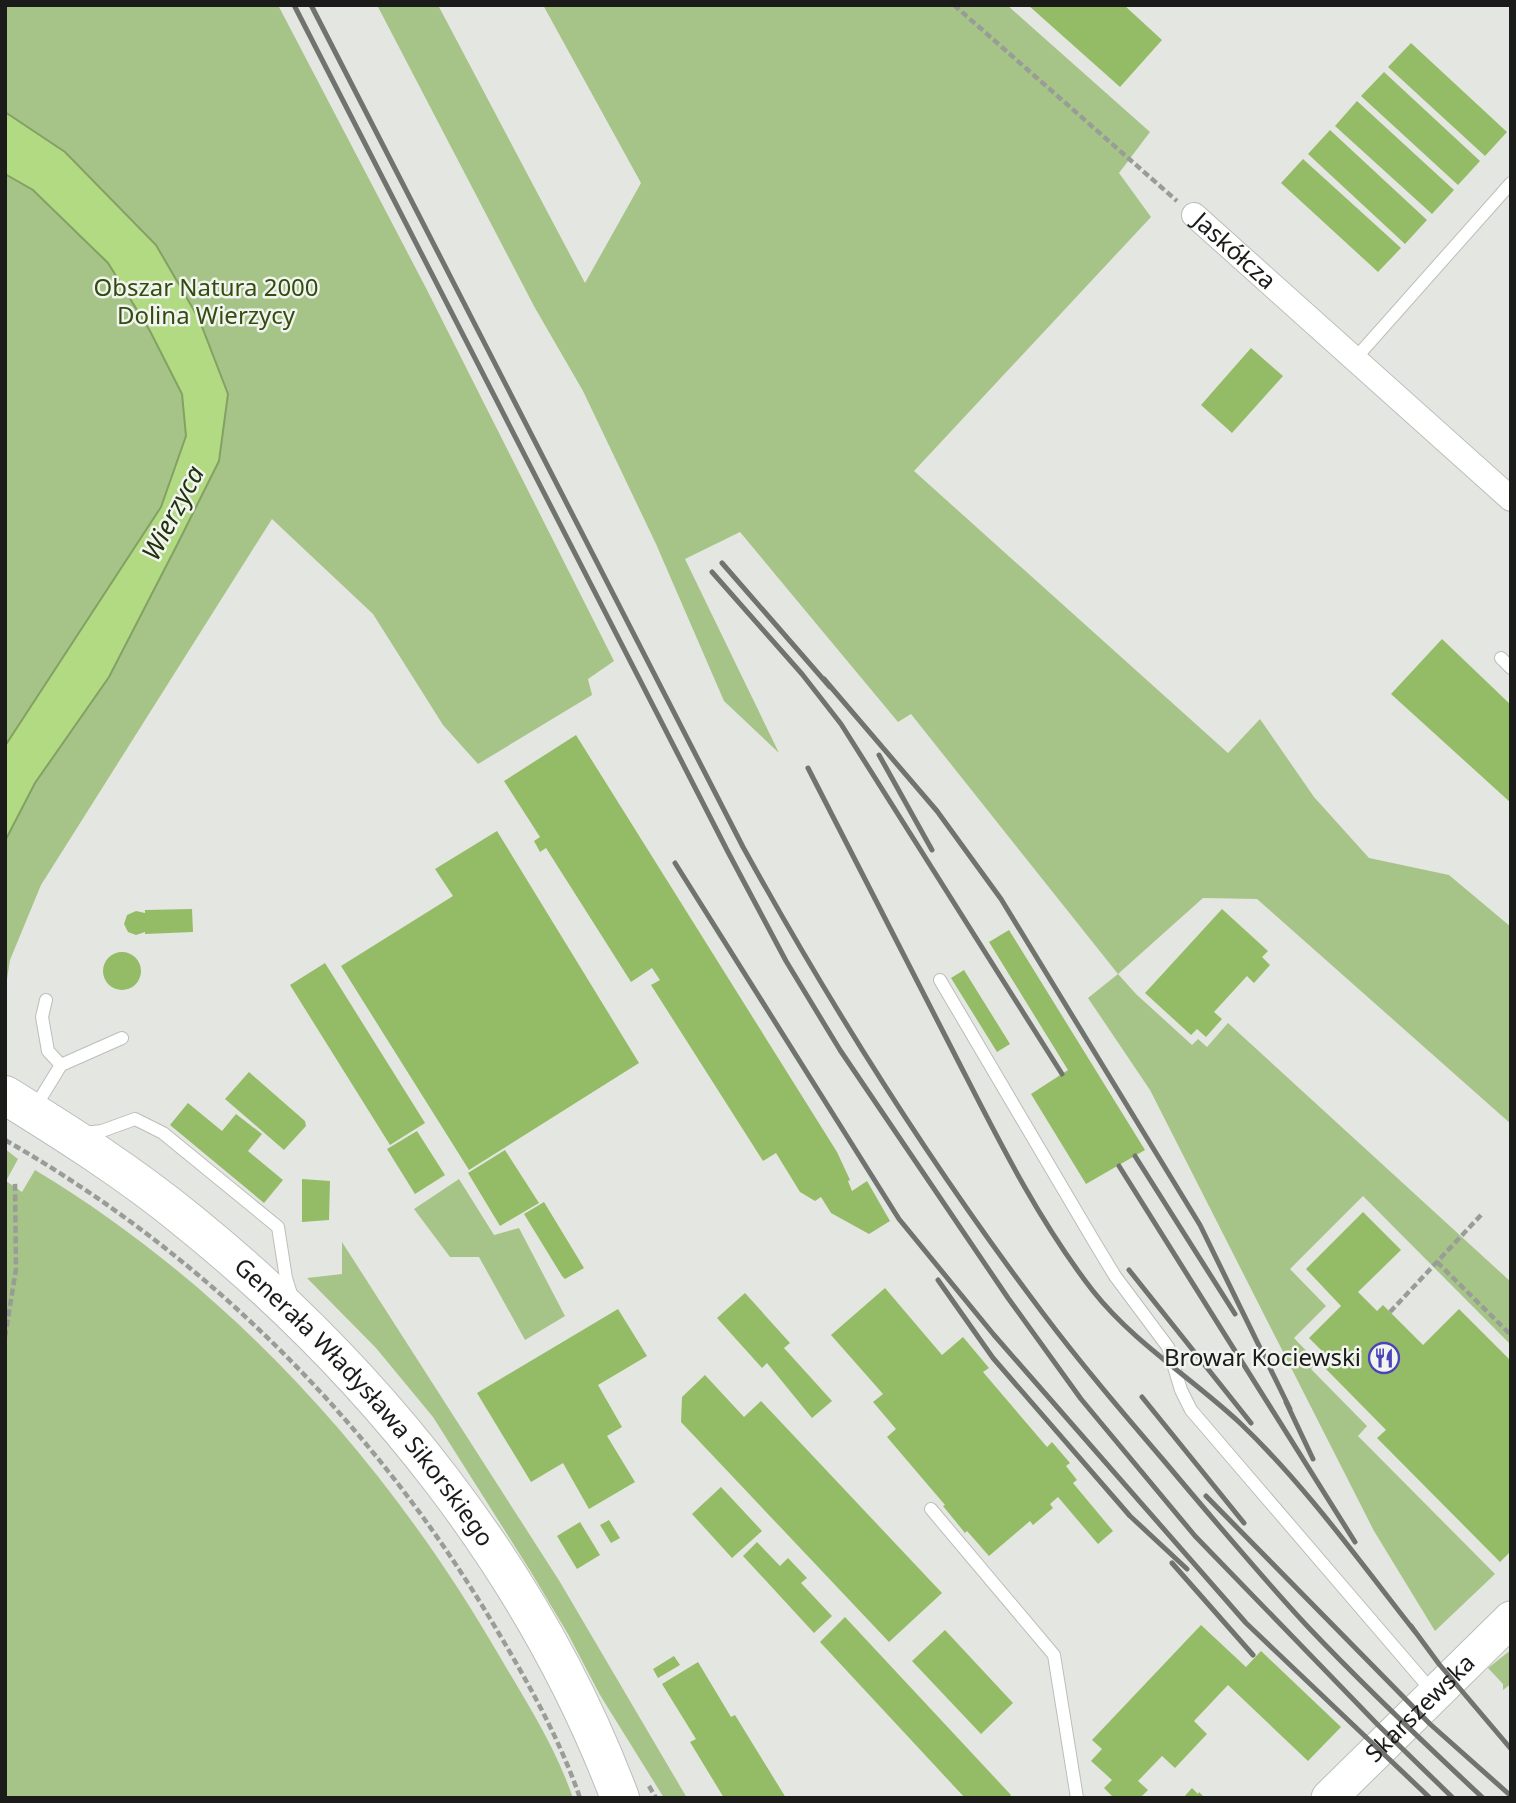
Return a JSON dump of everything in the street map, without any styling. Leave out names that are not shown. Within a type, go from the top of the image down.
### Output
[{"type":"main road","name":"Generała Władysława Sikorskiego","points":[[14,1110],[67,1135],[108,1161],[187,1219],[263,1284],[340,1359],[414,1444],[485,1539],[546,1641],[580,1706],[644,1797]]},
{"type":"main road","name":"Generała Władysława Sikorskiego","points":[[14,1110],[223,1275],[318,1366],[368,1423],[407,1469],[481,1575],[520,1638],[552,1697],[598,1798]]},
{"type":"main road","name":"Skarszewska","points":[[1329,1798],[1511,1619]]},
{"type":"street","name":"Jaskółcza","points":[[1194,215],[1511,499]]},
{"type":"lane","points":[[1354,360],[1511,183]]},
{"type":"lane","points":[[1501,658],[1511,668]]},
{"type":"lane","points":[[940,980],[1115,1276],[1168,1347],[1181,1390],[1191,1410],[1435,1694]]},
{"type":"lane","points":[[46,999],[42,1017],[48,1051],[61,1065]]},
{"type":"lane","points":[[14,1110],[61,1065],[122,1038]]},
{"type":"lane","points":[[67,1135],[102,1131],[135,1119],[163,1133],[278,1227],[286,1278],[296,1308],[306,1325]]},
{"type":"lane","points":[[931,1509],[1054,1655],[1077,1798]]},
{"type":"path","name":"Jaskółcza","points":[[954,5],[1194,215]]},
{"type":"path","points":[[5,1140],[70,1178],[171,1252],[257,1327],[304,1374],[363,1440],[426,1521],[486,1611],[540,1706],[580,1798]]},
{"type":"path","points":[[5,1337],[16,1269],[15,1183]]},
{"type":"path","points":[[1390,1312],[1481,1215]]},
{"type":"path","points":[[1437,1262],[1511,1335]]},
{"type":"green space","name":"Obszar Natura 2000 Dolina Wierzycy","points":[[5,5],[278,5],[426,288],[614,661],[588,679],[592,695],[478,764],[443,725],[373,614],[272,519],[41,885],[10,960],[5,992]]},
{"type":"green space","points":[[377,5],[438,5],[585,283],[641,183],[543,5],[1007,5],[1150,132],[1119,173],[1151,217],[914,471],[1228,753],[1260,719],[1314,797],[1369,858],[1449,875],[1511,927],[1511,1124],[1257,899],[1203,898],[1118,974],[911,714],[898,722],[740,532],[685,559],[779,753],[724,701],[656,544],[583,391],[535,308]]},
{"type":"green space","points":[[1118,974],[1192,1045],[1198,1039],[1207,1047],[1228,1023],[1511,1282],[1511,1345],[1363,1196],[1290,1269],[1326,1306],[1294,1338],[1317,1362],[1311,1369],[1367,1426],[1358,1436],[1495,1574],[1435,1631],[1374,1531],[1150,1090],[1088,998]]},
{"type":"green space","points":[[5,1149],[18,1159],[6,1181],[22,1192],[35,1170],[107,1217],[174,1268],[238,1324],[298,1384],[354,1447],[407,1514],[455,1584],[540,1725],[573,1798],[5,1798]]},
{"type":"green space","points":[[459,1179],[494,1235],[519,1228],[565,1316],[525,1340],[479,1257],[450,1257],[414,1209]]},
{"type":"green space","points":[[342,1242],[560,1582],[687,1798],[664,1798],[600,1695],[531,1572],[433,1417],[376,1348],[307,1278],[342,1274]]},
{"type":"green space","points":[[1511,1650],[1511,1684],[1503,1690],[1503,1684],[1488,1668]]},
{"type":"water","name":"Wierzyca","points":[[5,112],[65,152],[156,245],[199,319],[228,394],[219,461],[109,677],[35,783],[5,841],[5,746],[161,507],[186,436],[182,394],[150,331],[108,263],[33,190],[5,174]]},
{"type":"building","points":[[1028,5],[1124,5],[1162,40],[1120,87]]},
{"type":"building","points":[[1411,43],[1507,132],[1485,156],[1388,67]]},
{"type":"building","points":[[1384,72],[1480,161],[1458,185],[1361,96]]},
{"type":"building","points":[[1357,101],[1454,190],[1432,214],[1335,126]]},
{"type":"building","points":[[1330,130],[1427,220],[1405,244],[1308,154]]},
{"type":"building","points":[[1303,159],[1401,248],[1378,272],[1281,183]]},
{"type":"building","points":[[1251,348],[1283,376],[1232,433],[1201,405]]},
{"type":"building","points":[[1442,639],[1511,705],[1511,803],[1391,694]]},
{"type":"building","points":[[576,735],[837,1152],[852,1191],[867,1181],[890,1221],[869,1234],[831,1213],[821,1197],[815,1201],[800,1192],[776,1153],[763,1161],[651,985],[660,980],[652,968],[631,982],[546,848],[540,852],[534,841],[540,837],[504,781]]},
{"type":"building","points":[[497,831],[639,1063],[469,1170],[341,966],[453,896],[435,869]]},
{"type":"building","points":[[192,909],[193,932],[145,932],[136,935],[128,932],[124,924],[127,915],[136,911],[145,913],[145,910]]},
{"type":"building","points":[[1222,909],[1268,951],[1262,957],[1270,965],[1254,983],[1247,976],[1214,1012],[1222,1019],[1206,1037],[1197,1029],[1191,1035],[1145,993]]},
{"type":"building","points":[[1009,930],[1145,1150],[1086,1184],[1031,1094],[1068,1070],[989,942]]},
{"type":"building","points":[[122,952],[135,958],[141,971],[135,984],[122,990],[109,984],[103,971],[109,958]]},
{"type":"building","points":[[325,963],[425,1123],[390,1145],[290,985]]},
{"type":"building","points":[[964,970],[1010,1044],[997,1052],[951,978]]},
{"type":"building","points":[[249,1072],[305,1121],[306,1126],[284,1150],[225,1099]]},
{"type":"building","points":[[188,1103],[222,1131],[236,1114],[262,1134],[248,1151],[283,1180],[264,1203],[170,1125]]},
{"type":"building","points":[[417,1131],[445,1175],[415,1194],[387,1149]]},
{"type":"building","points":[[505,1150],[539,1203],[500,1226],[468,1173]]},
{"type":"building","points":[[302,1179],[330,1181],[329,1220],[302,1222]]},
{"type":"building","points":[[544,1202],[584,1268],[565,1279],[524,1214]]},
{"type":"building","points":[[1363,1212],[1401,1250],[1358,1292],[1377,1311],[1383,1305],[1423,1345],[1459,1309],[1511,1361],[1511,1551],[1500,1562],[1377,1438],[1386,1430],[1325,1368],[1332,1361],[1309,1338],[1341,1306],[1306,1269]]},
{"type":"building","points":[[885,1288],[942,1355],[963,1337],[989,1368],[983,1372],[1047,1447],[1052,1442],[1070,1463],[1066,1466],[1077,1480],[1073,1483],[1113,1531],[1098,1544],[1058,1497],[1050,1504],[1053,1508],[1033,1525],[1030,1521],[989,1556],[967,1531],[965,1533],[943,1506],[945,1505],[887,1437],[896,1429],[873,1402],[883,1394],[831,1335]]},
{"type":"building","points":[[745,1293],[790,1343],[784,1348],[832,1401],[812,1418],[767,1363],[762,1368],[717,1318]]},
{"type":"building","points":[[618,1309],[647,1356],[598,1385],[622,1427],[607,1436],[635,1482],[589,1509],[563,1463],[531,1482],[477,1393]]},
{"type":"building","points":[[705,1375],[744,1417],[761,1401],[942,1593],[889,1642],[681,1422],[682,1397]]},
{"type":"building","points":[[721,1487],[762,1531],[732,1558],[692,1514]]},
{"type":"building","points":[[609,1520],[620,1538],[611,1543],[600,1525]]},
{"type":"building","points":[[580,1522],[600,1555],[577,1569],[557,1536]]},
{"type":"building","points":[[757,1542],[780,1566],[788,1558],[807,1578],[801,1583],[832,1616],[814,1633],[743,1556]]},
{"type":"building","points":[[845,1617],[1011,1795],[1008,1798],[965,1798],[820,1642]]},
{"type":"building","points":[[1201,1625],[1246,1667],[1261,1651],[1341,1727],[1308,1761],[1228,1685],[1194,1721],[1207,1734],[1175,1768],[1162,1756],[1138,1781],[1148,1790],[1140,1798],[1114,1798],[1104,1788],[1112,1780],[1091,1761],[1102,1749],[1092,1740]]},
{"type":"building","points":[[945,1630],[1013,1703],[981,1734],[912,1661]]},
{"type":"building","points":[[674,1656],[680,1665],[658,1678],[653,1669]]},
{"type":"building","points":[[698,1662],[731,1717],[735,1715],[786,1798],[724,1798],[690,1742],[696,1739],[662,1684]]},
{"type":"building","points":[[1192,1788],[1198,1794],[1199,1792],[1205,1798],[1183,1798]]},
{"type":"railway","points":[[294,5],[728,852],[786,961],[840,1050],[1008,1298],[1081,1399],[1195,1536],[1378,1725],[1453,1798]]},
{"type":"railway","points":[[311,5],[743,847],[884,1085],[1001,1256],[1102,1388],[1290,1608],[1394,1714],[1483,1798]]},
{"type":"railway","points":[[722,563],[830,687]]},
{"type":"railway","points":[[712,572],[802,674],[841,724],[1062,1074]]},
{"type":"railway","points":[[824,679],[937,811],[1001,899],[1200,1225],[1290,1409]]},
{"type":"railway","points":[[879,755],[932,850]]},
{"type":"railway","points":[[808,768],[1002,1146],[1073,1263],[1109,1310],[1164,1360],[1222,1407],[1264,1447],[1332,1525],[1416,1633]]},
{"type":"railway","points":[[675,863],[899,1219],[994,1335],[1246,1623],[1430,1798]]},
{"type":"railway","points":[[1135,1156],[1235,1314]]},
{"type":"railway","points":[[1119,1166],[1355,1542]]},
{"type":"railway","points":[[1129,1270],[1251,1423]]},
{"type":"railway","points":[[938,1280],[993,1358],[1130,1516],[1187,1569]]},
{"type":"railway","points":[[1142,1397],[1244,1523]]},
{"type":"railway","points":[[1286,1402],[1313,1459]]},
{"type":"railway","points":[[1206,1496],[1430,1724],[1511,1796]]},
{"type":"railway","points":[[1172,1563],[1253,1655]]},
{"type":"railway","points":[[1411,1626],[1439,1664],[1511,1749]]},
{"type":"place","name":"Browar Kociewski","points":[[1384,1358]]}]
